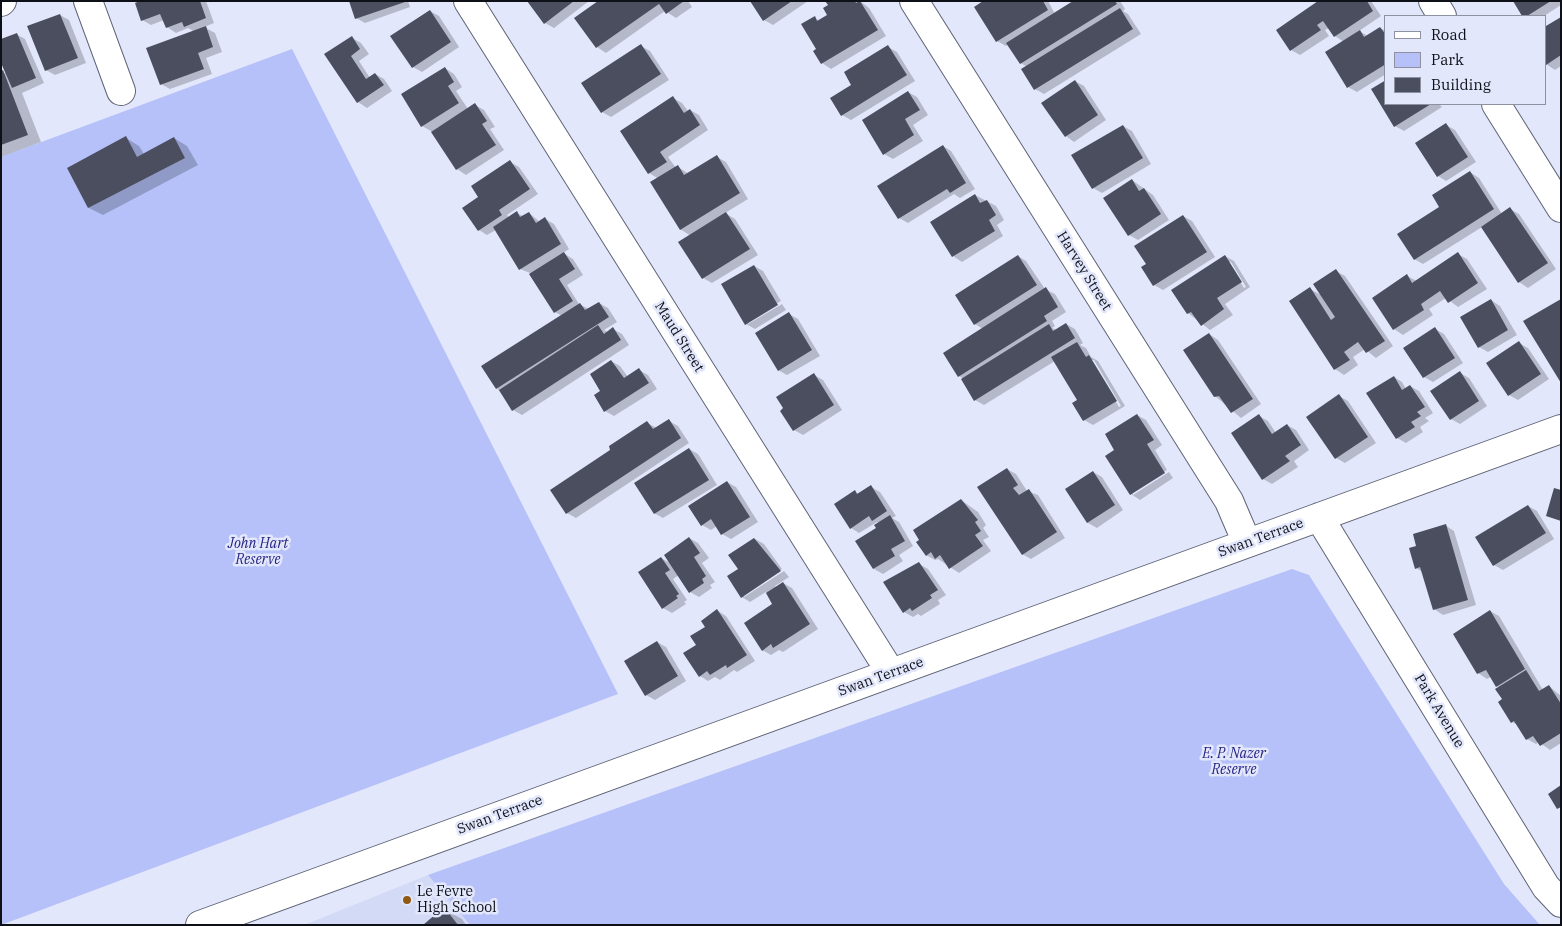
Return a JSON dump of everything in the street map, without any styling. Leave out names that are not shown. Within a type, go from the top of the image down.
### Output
[{"type":"street","points":[[88,1],[121,91]]},
{"type":"street","name":"Maud Street","points":[[468,1],[891,673]]},
{"type":"street","name":"Harvey Street","points":[[914,1],[1229,501],[1247,543]]},
{"type":"street","points":[[1433,1],[1441,15]]},
{"type":"street","points":[[1497,105],[1561,208]]},
{"type":"street","name":"Swan Terrace","points":[[200,925],[1561,429]]},
{"type":"street","name":"Park Avenue","points":[[1319,517],[1546,887],[1561,903]]},
{"type":"shaded area","name":"Le Fevre High School","points":[[428,875],[470,925],[304,925]]},
{"type":"green space","name":"John Hart Reserve","points":[[292,49],[618,694],[1,925],[1,157]]},
{"type":"green space","name":"E. P. Nazer Reserve","points":[[1292,569],[1309,575],[1504,884],[1540,925],[470,925],[428,875]]},
{"type":"building","points":[[140,1],[200,1],[206,18],[184,27],[182,22],[166,28],[160,14],[141,21],[135,3]]},
{"type":"building","points":[[349,1],[404,1],[405,2],[355,19]]},
{"type":"building","points":[[527,1],[574,1],[544,24]]},
{"type":"building","points":[[598,1],[684,1],[666,14],[659,4],[596,48],[574,18]]},
{"type":"building","points":[[750,1],[792,1],[763,21]]},
{"type":"building","points":[[825,1],[855,1],[856,3],[860,1],[878,30],[821,64],[813,51],[816,49],[801,24],[815,16],[817,21],[827,15],[823,8],[828,5]]},
{"type":"building","points":[[983,1],[1043,1],[1048,10],[996,42],[974,7]]},
{"type":"building","points":[[1073,1],[1115,1],[1117,4],[1020,64],[1006,43]]},
{"type":"building","points":[[1318,1],[1367,1],[1373,11],[1334,37],[1323,21],[1317,25],[1321,30],[1290,51],[1276,30]]},
{"type":"building","points":[[1513,1],[1551,1],[1529,15],[1521,15]]},
{"type":"building","points":[[1120,8],[1133,29],[1034,90],[1021,69]]},
{"type":"building","points":[[430,10],[451,42],[412,68],[390,36]]},
{"type":"building","points":[[60,14],[78,58],[45,71],[27,26]]},
{"type":"building","points":[[1561,17],[1561,55],[1547,64],[1547,25]]},
{"type":"building","points":[[206,26],[213,47],[198,53],[204,69],[160,85],[146,48]]},
{"type":"building","points":[[1380,27],[1384,32],[1384,65],[1347,88],[1325,52],[1360,30],[1364,37]]},
{"type":"building","points":[[17,33],[36,78],[12,88],[1,63],[1,39]]},
{"type":"building","points":[[352,36],[360,49],[351,56],[366,79],[375,73],[384,85],[357,103],[324,54]]},
{"type":"building","points":[[641,44],[661,74],[601,113],[581,83]]},
{"type":"building","points":[[888,45],[907,75],[841,116],[830,98],[851,85],[844,72]]},
{"type":"building","points":[[445,67],[454,82],[448,86],[459,103],[421,127],[401,94]]},
{"type":"building","points":[[3,70],[28,135],[1,145],[1,71]]},
{"type":"building","points":[[1075,80],[1098,115],[1065,137],[1041,103]]},
{"type":"building","points":[[1384,81],[1384,105],[1429,105],[1394,127],[1371,89]]},
{"type":"building","points":[[908,91],[920,110],[905,119],[914,135],[883,155],[862,120]]},
{"type":"building","points":[[673,96],[684,113],[690,109],[700,125],[660,152],[667,162],[648,174],[620,131]]},
{"type":"building","points":[[475,103],[487,121],[482,124],[496,145],[456,170],[431,132]]},
{"type":"building","points":[[1446,123],[1468,157],[1437,177],[1415,143]]},
{"type":"building","points":[[1123,125],[1143,158],[1092,189],[1071,155]]},
{"type":"building","points":[[126,136],[137,157],[174,137],[185,158],[88,208],[67,168]]},
{"type":"building","points":[[943,145],[966,183],[950,193],[947,189],[898,219],[877,186]]},
{"type":"building","points":[[717,155],[740,193],[680,230],[650,182],[678,165],[684,175]]},
{"type":"building","points":[[510,160],[530,189],[499,210],[502,215],[478,231],[462,208],[478,197],[471,186]]},
{"type":"building","points":[[1470,171],[1494,209],[1414,260],[1397,234],[1439,207],[1432,195]]},
{"type":"building","points":[[1132,179],[1139,191],[1144,188],[1161,214],[1128,236],[1103,198]]},
{"type":"building","points":[[975,194],[980,203],[987,200],[996,215],[989,220],[995,231],[952,257],[930,222]]},
{"type":"building","points":[[1510,207],[1548,263],[1518,283],[1481,227]]},
{"type":"building","points":[[517,211],[520,217],[529,212],[536,223],[545,217],[561,244],[519,270],[493,227]]},
{"type":"building","points":[[726,212],[750,249],[702,279],[678,242]]},
{"type":"building","points":[[1183,215],[1207,252],[1153,286],[1141,267],[1146,264],[1134,246]]},
{"type":"building","points":[[564,252],[575,269],[559,279],[573,301],[554,313],[529,274]]},
{"type":"building","points":[[1458,252],[1478,283],[1448,303],[1440,291],[1421,304],[1424,310],[1393,330],[1372,298],[1407,274],[1412,283]]},
{"type":"building","points":[[1018,255],[1037,285],[974,325],[955,295]]},
{"type":"building","points":[[1225,255],[1242,282],[1217,298],[1224,309],[1201,326],[1191,312],[1187,314],[1171,290]]},
{"type":"building","points":[[754,265],[778,305],[745,325],[721,284]]},
{"type":"building","points":[[1336,269],[1385,341],[1366,353],[1358,342],[1344,352],[1350,360],[1334,370],[1289,301],[1310,287],[1331,320],[1335,317],[1313,284]]},
{"type":"building","points":[[1046,287],[1058,307],[1044,316],[1047,321],[958,377],[943,353]]},
{"type":"building","points":[[1491,299],[1508,330],[1478,348],[1460,317]]},
{"type":"building","points":[[1561,299],[1561,383],[1523,321]]},
{"type":"building","points":[[599,302],[609,317],[496,389],[481,366],[580,303],[585,310]]},
{"type":"building","points":[[789,312],[812,350],[778,371],[755,333]]},
{"type":"building","points":[[1066,323],[1075,338],[974,401],[961,379],[1049,324],[1053,331]]},
{"type":"building","points":[[598,325],[604,334],[613,327],[621,340],[512,411],[499,390]]},
{"type":"building","points":[[1435,327],[1455,358],[1423,378],[1403,348]]},
{"type":"building","points":[[1209,333],[1253,399],[1231,413],[1219,396],[1214,397],[1183,350]]},
{"type":"building","points":[[1519,341],[1541,374],[1508,396],[1486,363]]},
{"type":"building","points":[[1077,342],[1086,357],[1089,355],[1117,401],[1083,421],[1072,403],[1077,400],[1051,357]]},
{"type":"building","points":[[611,360],[624,378],[639,368],[649,383],[604,412],[594,395],[600,391],[590,374]]},
{"type":"building","points":[[1460,371],[1479,401],[1450,420],[1430,391]]},
{"type":"building","points":[[814,373],[834,405],[793,431],[780,411],[783,408],[776,397]]},
{"type":"building","points":[[1394,376],[1402,390],[1410,385],[1425,407],[1417,412],[1421,416],[1411,422],[1415,427],[1396,439],[1366,393]]},
{"type":"building","points":[[1339,394],[1368,437],[1335,459],[1306,417]]},
{"type":"building","points":[[1137,414],[1154,440],[1147,444],[1165,473],[1130,495],[1105,456],[1114,450],[1105,434]]},
{"type":"building","points":[[1259,414],[1272,434],[1287,424],[1301,445],[1285,456],[1290,461],[1262,480],[1231,433]]},
{"type":"building","points":[[669,419],[681,438],[566,514],[550,490],[610,450],[609,446],[647,421],[653,429]]},
{"type":"building","points":[[689,448],[709,480],[654,514],[634,483]]},
{"type":"building","points":[[1007,468],[1018,485],[1013,488],[1019,495],[1029,489],[1057,532],[1022,555],[977,487]]},
{"type":"building","points":[[1093,471],[1115,505],[1087,523],[1065,489]]},
{"type":"building","points":[[727,481],[750,517],[721,535],[711,519],[701,526],[688,506]]},
{"type":"building","points":[[871,485],[887,511],[872,521],[869,516],[850,529],[834,504],[855,490],[857,494]]},
{"type":"building","points":[[1554,488],[1561,490],[1561,521],[1546,516]]},
{"type":"building","points":[[961,499],[978,520],[975,522],[981,531],[975,535],[983,546],[949,569],[940,555],[935,559],[931,552],[926,556],[916,542],[919,540],[913,530]]},
{"type":"building","points":[[1528,505],[1546,533],[1493,566],[1475,537]]},
{"type":"building","points":[[890,515],[905,541],[891,549],[895,556],[873,569],[855,541],[876,528],[874,525]]},
{"type":"building","points":[[1446,524],[1468,600],[1433,610],[1420,567],[1415,569],[1409,548],[1416,546],[1413,534]]},
{"type":"building","points":[[689,537],[700,553],[694,557],[706,576],[702,579],[704,583],[689,593],[664,555]]},
{"type":"building","points":[[754,538],[781,571],[741,598],[727,576],[738,569],[728,555]]},
{"type":"building","points":[[661,557],[670,570],[665,573],[679,594],[676,596],[678,598],[662,609],[638,572]]},
{"type":"building","points":[[919,562],[938,590],[930,595],[932,598],[912,611],[910,608],[903,613],[883,582]]},
{"type":"building","points":[[783,582],[810,624],[773,648],[771,644],[762,651],[744,623],[772,604],[766,593]]},
{"type":"building","points":[[717,609],[747,655],[727,668],[726,665],[710,675],[707,671],[699,677],[683,653],[696,645],[690,636],[705,627],[701,621]]},
{"type":"building","points":[[1490,610],[1525,669],[1496,687],[1486,670],[1477,674],[1453,634]]},
{"type":"building","points":[[657,641],[678,676],[645,696],[624,661]]},
{"type":"building","points":[[1526,670],[1539,691],[1549,685],[1561,704],[1561,733],[1540,746],[1533,736],[1526,740],[1514,721],[1511,723],[1498,702],[1502,699],[1495,689]]},
{"type":"building","points":[[1561,785],[1561,807],[1557,809],[1548,794]]},
{"type":"building","points":[[444,907],[458,925],[423,925]]},
{"type":"place","name":"Le Fevre High School","points":[[407,900]]}]
